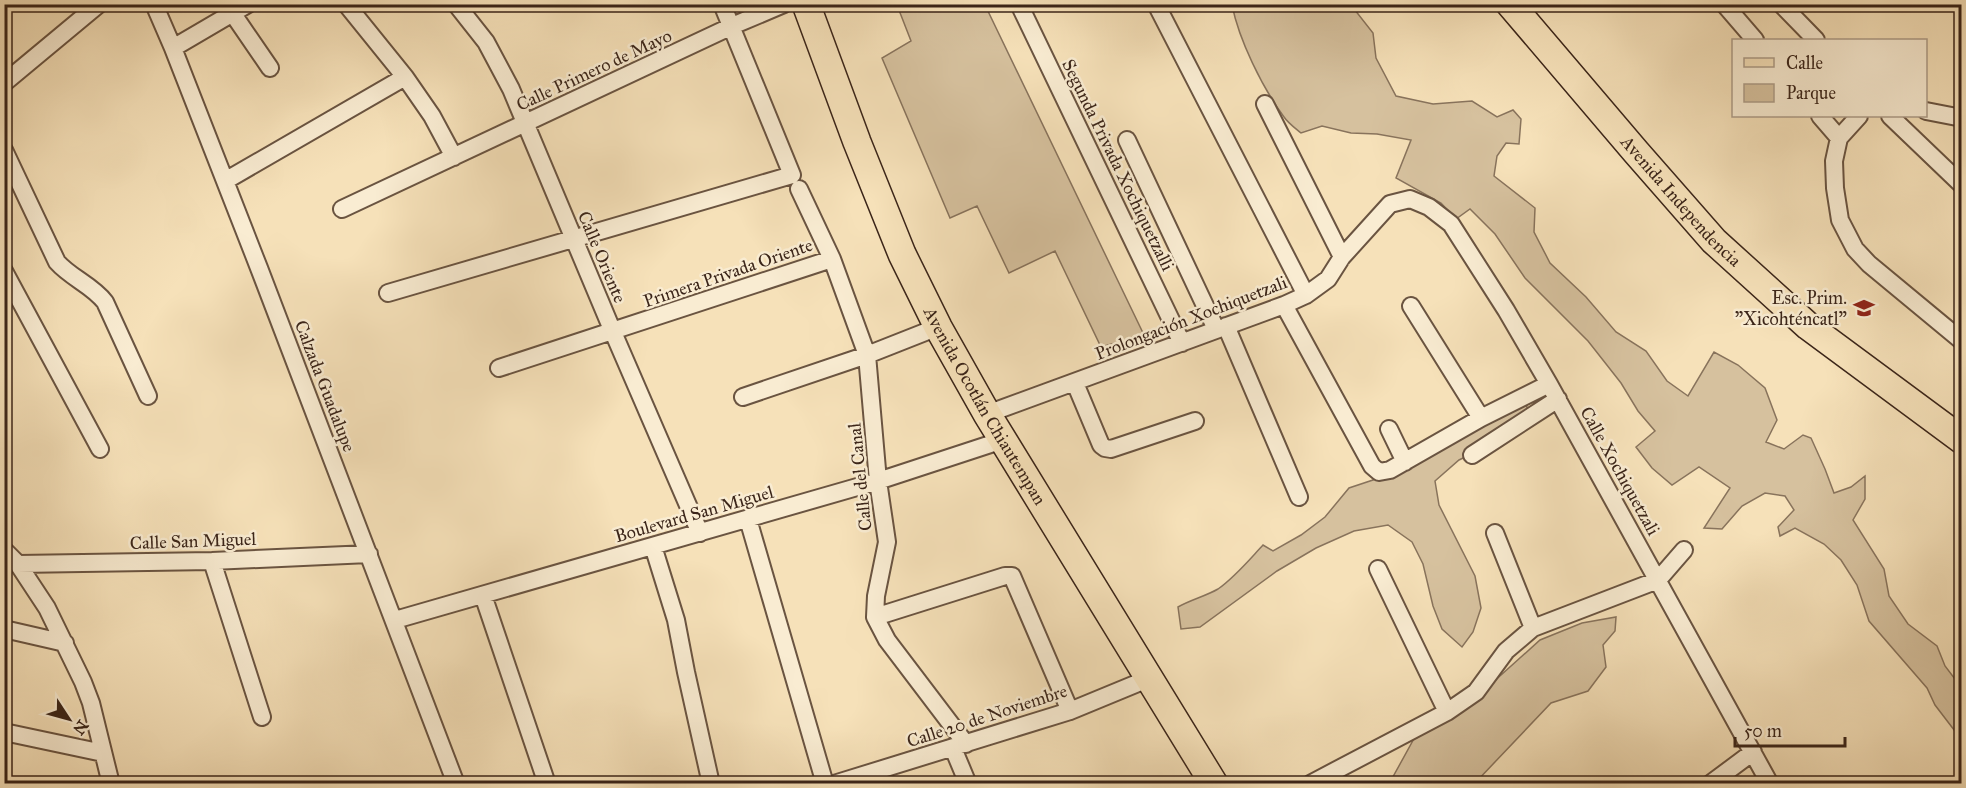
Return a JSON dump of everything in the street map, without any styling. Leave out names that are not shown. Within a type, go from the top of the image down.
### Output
[{"type":"main road","name":"Avenida Ocotlán Chiautempan","points":[[806,4],[857,142],[902,254],[938,327],[987,414],[1214,783]]},
{"type":"main road","name":"Avenida Independencia","points":[[1510,4],[1714,241],[1809,326],[1962,441]]},
{"type":"main road","name":"Avenida Independencia","points":[[1528,4],[1644,145],[1723,229],[1812,311],[1962,428]]},
{"type":"street","points":[[4,83],[99,4]]},
{"type":"street","name":"Calzada Guadalupe","points":[[154,4],[225,181],[456,783]]},
{"type":"street","points":[[173,48],[248,4]]},
{"type":"street","points":[[346,4],[405,77],[432,116],[454,157]]},
{"type":"street","name":"Calle Oriente","points":[[456,4],[486,42],[499,63],[700,533]]},
{"type":"street","name":"Calle del Canal","points":[[722,4],[795,182],[832,259],[867,355],[887,542],[876,596],[875,617]]},
{"type":"street","name":"Calle Primero de Mayo","points":[[342,209],[732,26],[784,4]]},
{"type":"street","name":"Segunda Privada Xochiquetzalli","points":[[1019,4],[1182,343]]},
{"type":"street","points":[[1156,4],[1306,295]]},
{"type":"street","points":[[1724,4],[1754,39]]},
{"type":"street","points":[[1781,4],[1815,39]]},
{"type":"street","points":[[233,14],[270,68]]},
{"type":"street","points":[[225,181],[405,77]]},
{"type":"street","points":[[1265,104],[1342,257]]},
{"type":"street","points":[[1927,111],[1962,118]]},
{"type":"street","points":[[1821,117],[1839,138]]},
{"type":"street","points":[[1858,117],[1839,138],[1834,161],[1840,220],[1855,249],[1869,264],[1962,341]]},
{"type":"street","points":[[1891,117],[1962,185]]},
{"type":"street","points":[[1127,140],[1221,328],[1299,497]]},
{"type":"street","points":[[4,150],[57,262],[68,273],[95,291],[105,302],[148,396]]},
{"type":"street","points":[[388,294],[573,238],[795,182]]},
{"type":"street","name":"Prolongación Xochiquetzali","points":[[987,414],[1306,295],[1328,279],[1342,257],[1390,204],[1410,199]]},
{"type":"street","name":"Calle Xochiquetzali","points":[[1410,199],[1429,207],[1450,224],[1506,310],[1554,391],[1770,783]]},
{"type":"street","name":"Primera Privada Oriente","points":[[499,368],[832,259]]},
{"type":"street","points":[[4,271],[100,449]]},
{"type":"street","points":[[1284,305],[1372,466],[1379,472],[1390,470],[1481,418],[1554,391]]},
{"type":"street","points":[[1411,306],[1481,418]]},
{"type":"street","points":[[743,397],[867,355],[938,327]]},
{"type":"street","points":[[1075,382],[1101,445],[1105,448],[1195,421]]},
{"type":"street","points":[[1472,455],[1554,391]]},
{"type":"street","points":[[1389,429],[1404,462]]},
{"type":"street","name":"Boulevard San Miguel","points":[[395,620],[879,481],[1003,440]]},
{"type":"street","points":[[748,519],[825,783]]},
{"type":"street","points":[[1495,533],[1533,628]]},
{"type":"street","points":[[653,546],[676,620],[711,783]]},
{"type":"street","points":[[4,550],[18,564],[47,608],[65,643],[87,691],[111,783]]},
{"type":"street","points":[[1310,783],[1447,712],[1476,692],[1506,651],[1533,628],[1658,580],[1684,550]]},
{"type":"street","name":"Calle San Miguel","points":[[18,564],[212,561],[369,554]]},
{"type":"street","points":[[212,561],[262,717]]},
{"type":"street","points":[[1377,569],[1447,712]]},
{"type":"street","points":[[968,783],[959,746],[887,640],[875,617],[1005,576],[1012,576],[1070,711]]},
{"type":"street","points":[[483,595],[547,783]]},
{"type":"street","points":[[4,629],[65,643]]},
{"type":"street","name":"Calle 20 de Noviembre","points":[[834,783],[1070,711],[1150,678]]},
{"type":"street","points":[[4,732],[103,753]]},
{"type":"street","points":[[1710,783],[1753,753]]},
{"type":"green space","points":[[897,5],[985,5],[1144,335],[1101,347],[1055,251],[1009,273],[977,206],[950,218],[882,58],[911,41]]},
{"type":"green space","points":[[1232,5],[1351,5],[1373,33],[1376,58],[1396,96],[1433,104],[1472,101],[1497,117],[1513,110],[1521,119],[1519,144],[1506,143],[1497,156],[1494,176],[1535,208],[1534,232],[1550,263],[1586,297],[1616,332],[1646,351],[1667,381],[1688,396],[1714,352],[1738,365],[1765,388],[1777,420],[1766,442],[1784,449],[1803,435],[1811,438],[1834,493],[1851,487],[1865,476],[1865,499],[1853,520],[1884,569],[1889,596],[1908,624],[1937,646],[1945,666],[1961,687],[1961,739],[1935,705],[1927,688],[1869,621],[1857,585],[1841,560],[1824,544],[1795,528],[1780,536],[1778,527],[1794,510],[1785,496],[1765,493],[1742,506],[1722,529],[1704,528],[1730,488],[1699,467],[1672,485],[1652,468],[1636,447],[1655,431],[1588,341],[1525,278],[1495,234],[1470,209],[1456,219],[1441,203],[1396,178],[1411,140],[1377,134],[1351,133],[1322,126],[1301,133],[1290,123],[1268,92],[1252,63]]},
{"type":"green space","points":[[1526,403],[1529,416],[1514,434],[1459,460],[1435,481],[1439,505],[1475,576],[1481,608],[1473,632],[1462,647],[1442,629],[1433,606],[1423,564],[1412,542],[1388,525],[1354,531],[1316,548],[1277,571],[1200,627],[1181,629],[1178,607],[1218,589],[1236,574],[1263,545],[1273,551],[1301,535],[1325,517],[1349,488],[1391,474]]},
{"type":"green space","points":[[1616,617],[1615,631],[1603,645],[1606,667],[1588,691],[1551,703],[1475,783],[1389,784],[1416,735],[1470,703],[1540,640],[1582,623]]},
{"type":"place","name":"Esc. Prim. \"Xicohténcatl\"","points":[[1864,308]]}]
